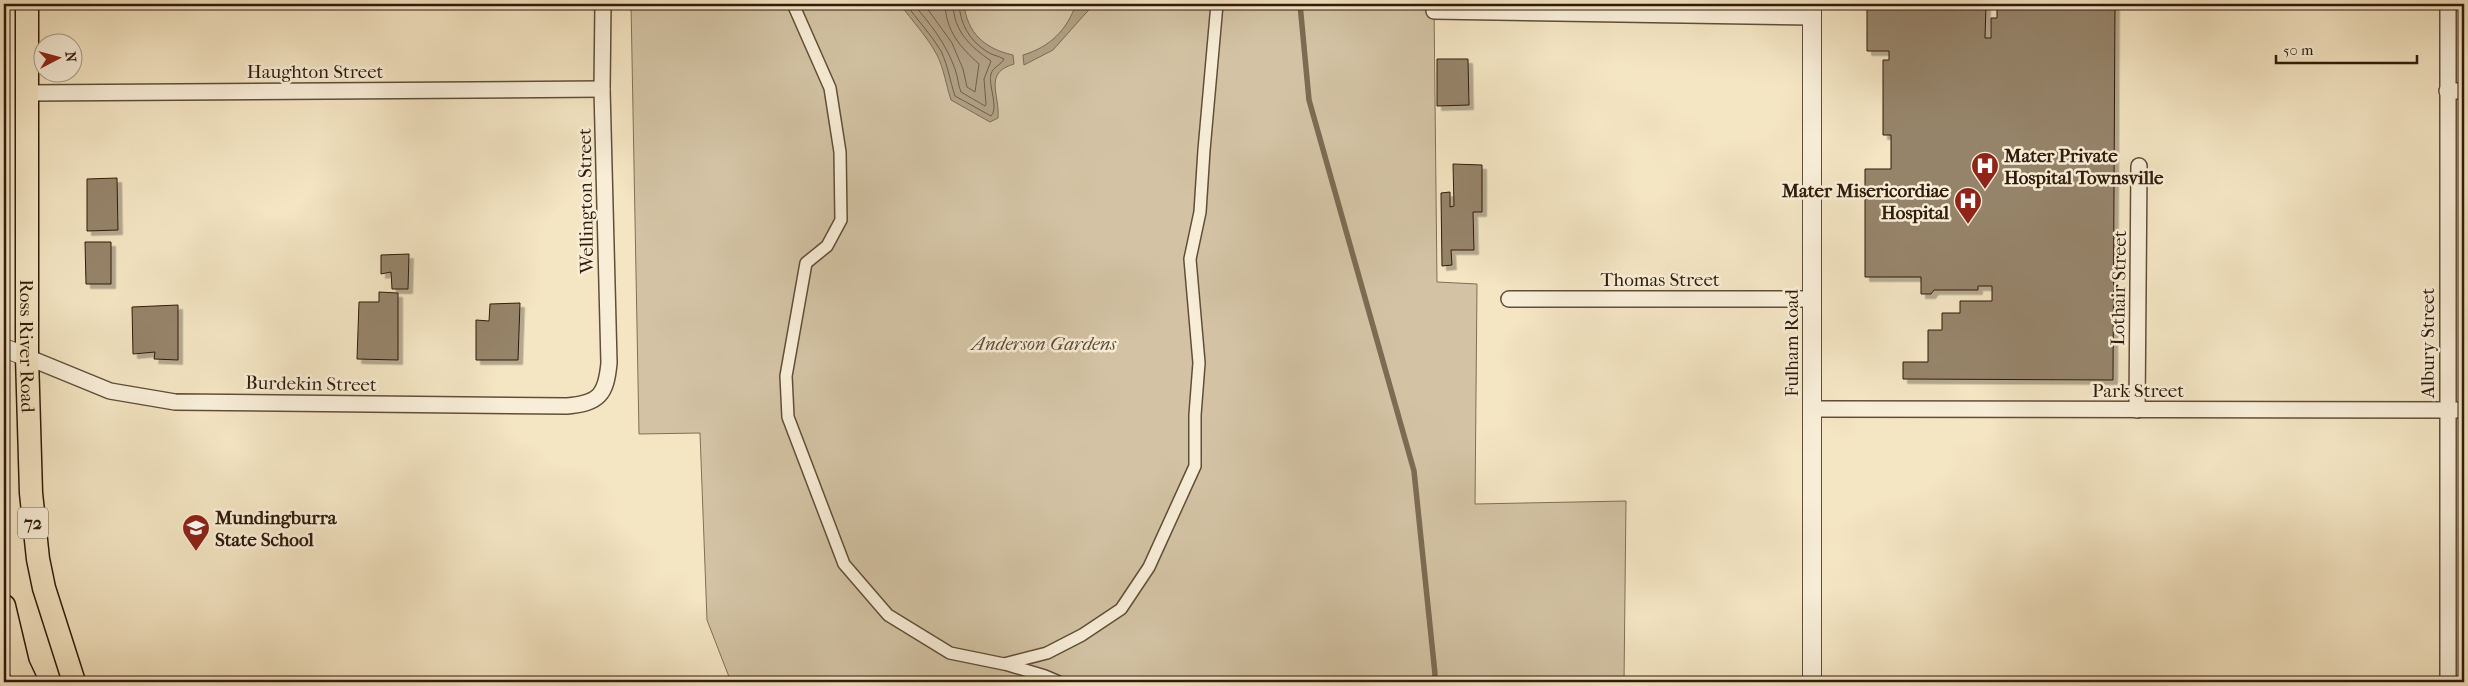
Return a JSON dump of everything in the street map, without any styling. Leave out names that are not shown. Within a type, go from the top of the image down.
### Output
[{"type":"main road","name":"Ross River Road","points":[[27,4],[27,357],[31,493],[38,559],[50,610],[74,682]]},
{"type":"main road","points":[[4,606],[16,667]]},
{"type":"street","name":"Wellington Street","points":[[600,396],[607,381],[608,363],[602,89],[603,4]]},
{"type":"street","points":[[793,4],[830,88],[840,152],[841,220],[827,246],[806,264],[786,376],[788,417],[844,564],[888,615],[950,653],[1004,664],[1059,682]]},
{"type":"street","points":[[1004,664],[1047,653],[1082,636],[1120,609],[1149,567],[1195,466],[1195,415],[1199,362],[1190,259],[1200,212],[1217,4]]},
{"type":"street","name":"Albury Street","points":[[2448,4],[2448,682]]},
{"type":"street","points":[[1434,11],[1812,10]]},
{"type":"street","name":"Fulham Road","points":[[1812,10],[1812,682]]},
{"type":"street","name":"Haughton Street","points":[[28,93],[602,89]]},
{"type":"street","points":[[2447,91],[2464,91]]},
{"type":"street","name":"Lothair Street","points":[[2137,410],[2139,166]]},
{"type":"street","name":"Thomas Street","points":[[1509,299],[1812,299]]},
{"type":"street","points":[[4,348],[27,357]]},
{"type":"street","name":"Burdekin Street","points":[[27,357],[110,391],[175,402],[567,406],[586,404],[600,396]]},
{"type":"street","name":"Park Street","points":[[1812,409],[2464,410]]},
{"type":"green space","name":"Anderson Gardens","points":[[631,4],[1434,4],[1437,282],[1477,284],[1475,504],[1626,501],[1624,682],[731,682],[707,620],[700,433],[639,434]]},
{"type":"water","points":[[900,4],[964,4],[969,23],[979,38],[994,49],[1013,55],[1014,64],[1004,68],[996,79],[998,118],[990,122],[951,100],[937,55]]},
{"type":"water","points":[[1076,4],[1094,4],[1053,50],[1024,65],[1023,55],[1033,52],[1056,36],[1068,22]]},
{"type":"building","name":"Mater Private Hospital Townsville","points":[[1892,4],[1986,4],[1985,38],[1991,38],[1991,18],[1997,18],[1997,4],[2115,4],[2113,380],[1903,379],[1903,362],[1928,362],[1928,330],[1942,330],[1942,313],[1960,313],[1960,301],[1992,301],[1992,286],[1978,286],[1978,290],[1934,290],[1931,294],[1921,294],[1921,277],[1865,277],[1865,169],[1891,169],[1891,135],[1883,135],[1883,60],[1889,60],[1889,51],[1867,51],[1867,8],[1892,8]]},
{"type":"building","points":[[1437,59],[1468,59],[1469,105],[1437,106]]},
{"type":"building","points":[[1453,164],[1482,165],[1482,212],[1473,212],[1474,250],[1451,250],[1452,265],[1442,266],[1441,193],[1450,192],[1450,207],[1454,206]]},
{"type":"building","points":[[117,178],[118,230],[87,231],[87,179]]},
{"type":"building","points":[[85,242],[111,242],[111,284],[86,284]]},
{"type":"building","points":[[409,254],[408,289],[392,289],[391,272],[381,274],[381,255]]},
{"type":"building","points":[[379,292],[398,293],[398,360],[357,359],[359,302],[379,302]]},
{"type":"building","points":[[520,303],[518,360],[476,360],[476,320],[489,321],[490,304]]},
{"type":"building","points":[[178,305],[178,360],[154,359],[155,352],[133,354],[132,307]]},
{"type":"waterway","points":[[1300,4],[1309,100],[1414,471],[1435,674],[1434,682]]},
{"type":"place","name":"Mater Private Hospital Townsville","points":[[1985,190]]},
{"type":"place","name":"Mater Misericordiae Hospital","points":[[1968,225]]},
{"type":"place","name":"Mundingburra State School","points":[[196,552]]}]
